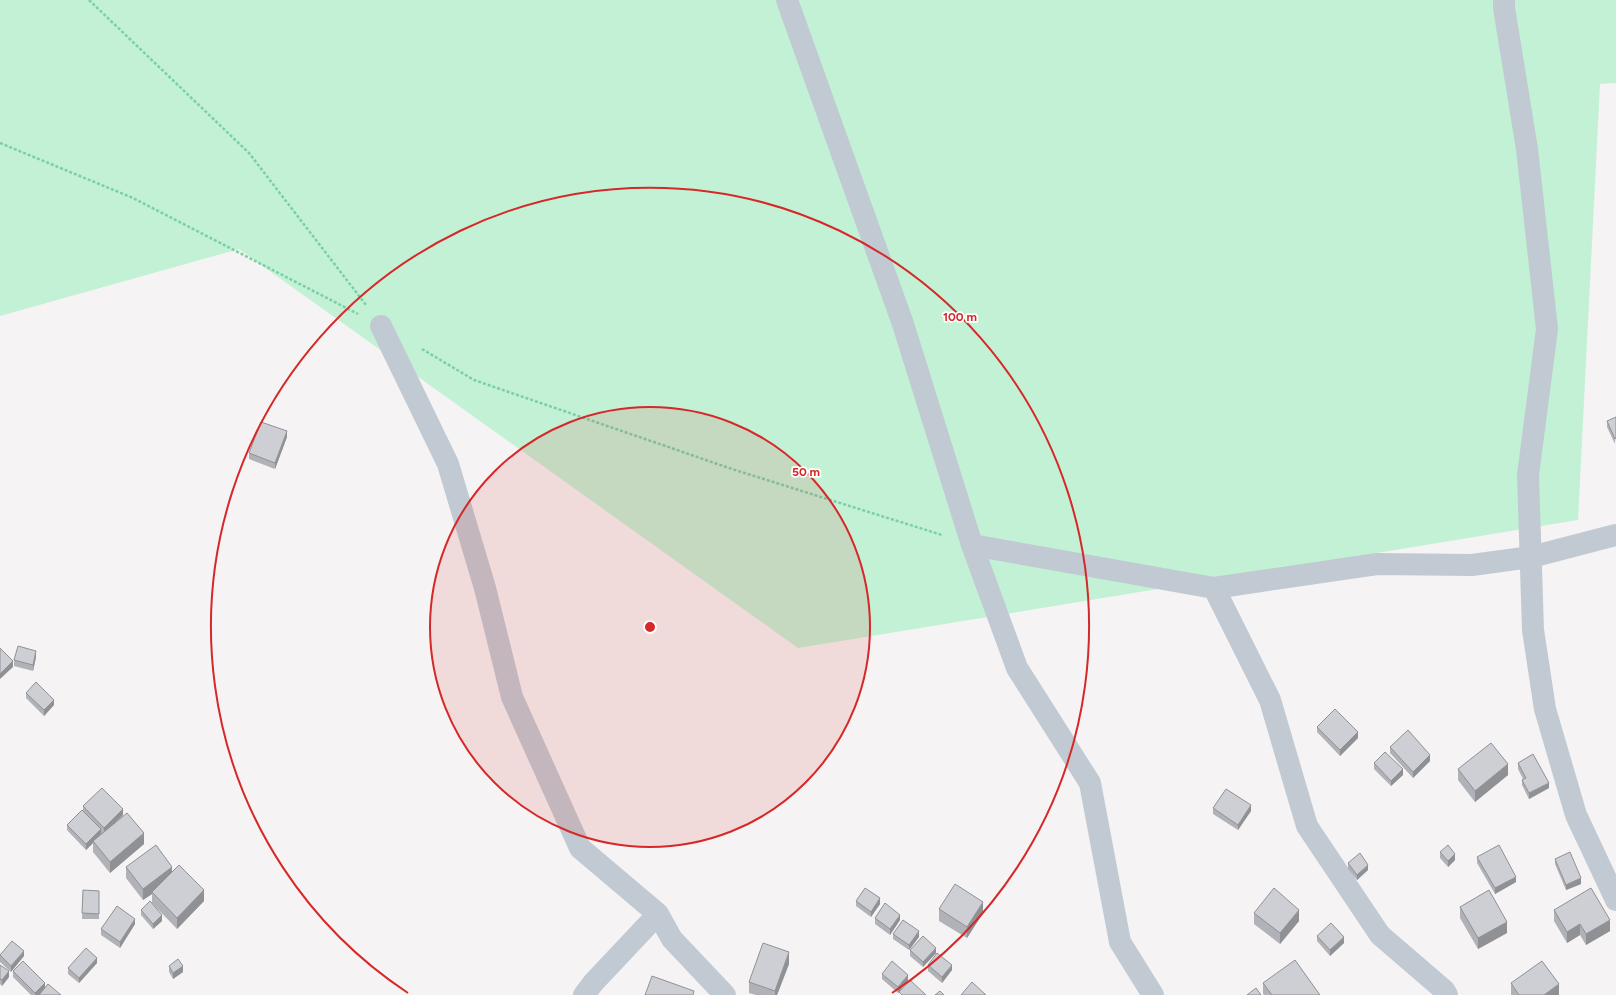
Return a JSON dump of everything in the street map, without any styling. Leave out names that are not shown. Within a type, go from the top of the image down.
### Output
[{"type":"street","points":[[787,0],[903,324],[972,545],[1017,668],[1090,783],[1120,942],[1153,995]]},
{"type":"street","points":[[1504,0],[1504,8],[1527,149],[1547,330],[1528,475],[1533,630],[1544,709],[1576,815],[1616,900]]},
{"type":"street","points":[[381,326],[448,464],[485,588],[512,697],[580,848],[658,914],[672,939],[725,995]]},
{"type":"street","points":[[972,545],[1214,588],[1377,564],[1472,565],[1531,557],[1616,535]]},
{"type":"street","points":[[1214,588],[1270,700],[1307,826],[1380,935],[1444,990],[1447,995]]},
{"type":"street","points":[[584,995],[592,983],[658,914]]},
{"type":"path","points":[[88,0],[249,153],[381,326]]},
{"type":"path","points":[[0,143],[133,198],[381,326]]},
{"type":"path","points":[[421,349],[474,380],[732,469],[972,545]]},
{"type":"green space","points":[[0,0],[1616,0],[1616,83],[1600,84],[1578,520],[798,648],[239,249],[0,316]]},
{"type":"building","points":[[1616,417],[1616,438],[1615,439],[1607,421]]},
{"type":"building","points":[[261,422],[287,431],[275,463],[249,453]]},
{"type":"building","points":[[18,646],[36,651],[33,665],[14,660]]},
{"type":"building","points":[[0,648],[13,661],[0,674]]},
{"type":"building","points":[[36,682],[54,700],[44,710],[26,693]]},
{"type":"building","points":[[1335,709],[1358,732],[1340,750],[1317,727]]},
{"type":"building","points":[[1408,730],[1430,755],[1413,772],[1390,747]]},
{"type":"building","points":[[1491,743],[1508,764],[1475,791],[1458,769]]},
{"type":"building","points":[[1385,752],[1403,769],[1391,781],[1374,763]]},
{"type":"building","points":[[1533,754],[1549,783],[1529,793],[1522,780],[1526,778],[1518,763]]},
{"type":"building","points":[[102,788],[123,809],[104,828],[83,806]]},
{"type":"building","points":[[1226,789],[1251,805],[1238,825],[1213,808]]},
{"type":"building","points":[[82,810],[101,829],[86,844],[67,825]]},
{"type":"building","points":[[127,813],[144,833],[110,862],[93,841]]},
{"type":"building","points":[[156,845],[172,867],[143,889],[126,867]]},
{"type":"building","points":[[1448,845],[1455,854],[1448,861],[1440,852]]},
{"type":"building","points":[[1499,845],[1516,877],[1495,888],[1477,857]]},
{"type":"building","points":[[1570,852],[1581,878],[1566,885],[1555,859]]},
{"type":"building","points":[[1360,853],[1368,865],[1357,875],[1348,863]]},
{"type":"building","points":[[179,865],[204,890],[177,918],[152,892]]},
{"type":"building","points":[[955,884],[983,902],[967,927],[939,909]]},
{"type":"building","points":[[865,888],[880,898],[871,912],[856,901]]},
{"type":"building","points":[[1274,888],[1299,910],[1280,933],[1254,913]]},
{"type":"building","points":[[1591,888],[1610,920],[1586,934],[1580,924],[1567,932],[1554,910]]},
{"type":"building","points":[[83,890],[99,891],[99,914],[82,913]]},
{"type":"building","points":[[1489,890],[1507,922],[1478,938],[1460,907]]},
{"type":"building","points":[[150,901],[162,915],[153,924],[141,910]]},
{"type":"building","points":[[885,903],[900,915],[890,929],[875,918]]},
{"type":"building","points":[[117,906],[135,919],[120,942],[101,929]]},
{"type":"building","points":[[903,920],[919,931],[909,945],[893,934]]},
{"type":"building","points":[[1331,923],[1344,937],[1330,950],[1317,936]]},
{"type":"building","points":[[923,936],[936,948],[923,962],[910,950]]},
{"type":"building","points":[[12,941],[24,951],[11,966],[0,955]]},
{"type":"building","points":[[763,943],[789,952],[775,991],[749,982]]},
{"type":"building","points":[[86,948],[97,958],[79,978],[68,968]]},
{"type":"building","points":[[937,953],[952,965],[942,977],[928,965]]},
{"type":"building","points":[[178,959],[183,966],[173,973],[169,966]]},
{"type":"building","points":[[1295,960],[1320,995],[1272,995],[1263,983]]},
{"type":"building","points":[[23,961],[45,983],[35,993],[13,971]]},
{"type":"building","points":[[892,961],[908,975],[898,987],[882,974]]},
{"type":"building","points":[[1542,961],[1559,984],[1544,995],[1519,995],[1511,983]]},
{"type":"building","points":[[0,965],[9,971],[2,980],[0,979]]},
{"type":"building","points":[[652,976],[694,991],[693,995],[645,995]]},
{"type":"building","points":[[910,980],[926,995],[902,995],[899,992]]},
{"type":"building","points":[[972,982],[986,995],[961,995]]},
{"type":"building","points":[[48,984],[61,995],[39,995]]},
{"type":"building","points":[[1256,988],[1261,995],[1247,995]]},
{"type":"building","points":[[940,991],[944,995],[935,995]]}]
